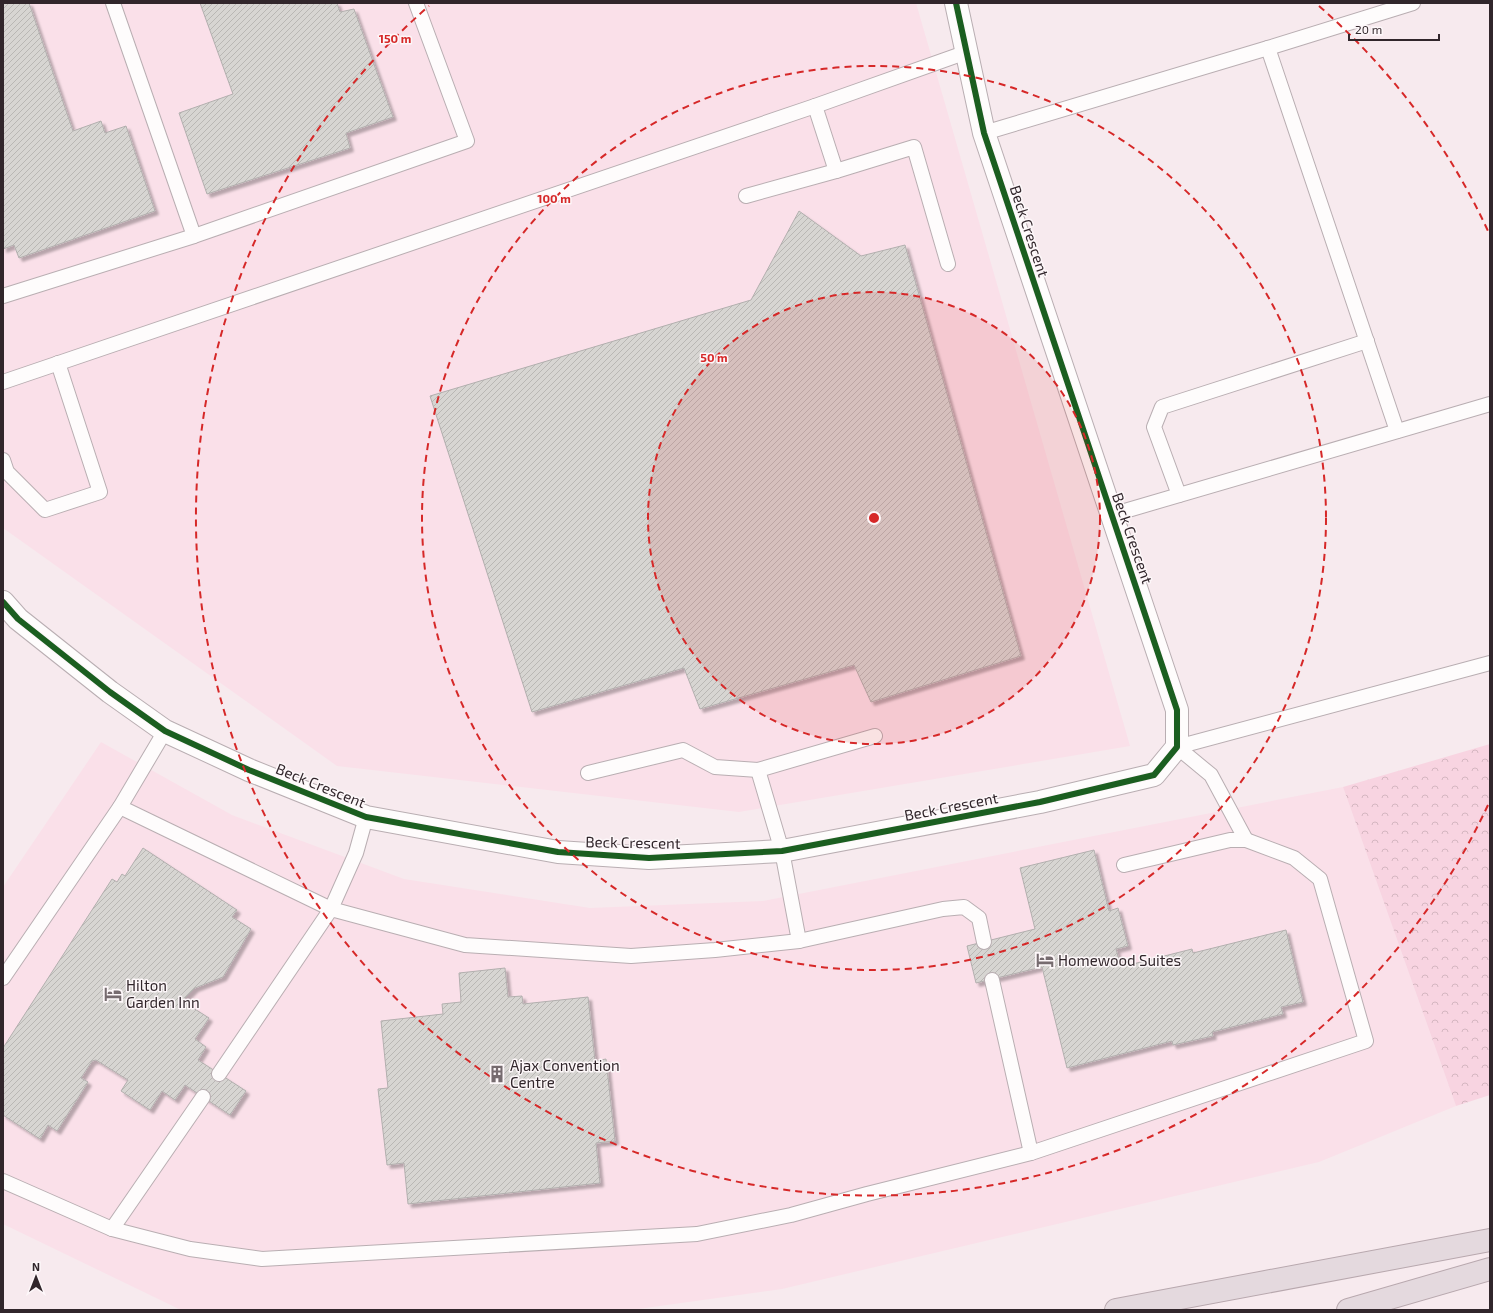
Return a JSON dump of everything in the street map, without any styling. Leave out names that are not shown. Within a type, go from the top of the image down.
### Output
[{"type":"highway","points":[[1116,1310],[1490,1240]]},
{"type":"highway","points":[[1348,1310],[1490,1268]]},
{"type":"street","name":"Beck Crescent","points":[[3,602],[24,624],[110,692],[165,731],[249,770],[366,818],[558,852],[649,858],[782,851],[1040,802],[1154,775],[1177,747],[1177,710],[984,133],[956,3]]},
{"type":"lane","points":[[113,3],[194,236]]},
{"type":"lane","points":[[3,296],[194,236],[467,141],[416,3]]},
{"type":"lane","points":[[984,133],[1413,3]]},
{"type":"lane","points":[[1268,48],[1397,431]]},
{"type":"lane","points":[[3,382],[815,106],[967,52]]},
{"type":"lane","points":[[815,106],[836,171]]},
{"type":"lane","points":[[746,196],[914,147],[948,264]]},
{"type":"lane","points":[[1179,495],[1154,427],[1162,407],[1367,341]]},
{"type":"lane","points":[[3,460],[7,472],[45,510],[100,492],[58,363]]},
{"type":"lane","points":[[1111,515],[1490,404]]},
{"type":"lane","points":[[1177,747],[1490,663]]},
{"type":"lane","points":[[3,978],[120,807],[165,731]]},
{"type":"lane","points":[[588,773],[684,750],[716,767],[758,770],[875,736]]},
{"type":"lane","points":[[1177,747],[1212,775],[1246,840]]},
{"type":"lane","points":[[758,770],[782,851],[799,940]]},
{"type":"lane","points":[[120,807],[331,909],[465,945],[631,956],[716,950],[799,940],[943,909],[964,907],[979,918],[984,942]]},
{"type":"lane","points":[[219,1074],[331,909],[356,853],[366,818]]},
{"type":"lane","points":[[3,1181],[112,1229],[190,1249],[262,1259],[697,1234],[791,1215],[867,1194],[1031,1153],[1366,1041],[1320,879],[1294,858],[1246,840],[1225,841],[1124,865]]},
{"type":"lane","points":[[992,980],[1031,1153]]},
{"type":"lane","points":[[112,1229],[203,1097]]},
{"type":"shaded area","points":[[3,3],[916,3],[1130,746],[739,812],[337,766],[3,528]]},
{"type":"shaded area","points":[[101,742],[232,815],[404,879],[590,908],[763,901],[1343,787],[1456,1106],[1319,1162],[782,1289],[631,1310],[181,1310],[3,1224],[3,887]]},
{"type":"green space","points":[[1490,744],[1490,1095],[1456,1106],[1343,787]]},
{"type":"building","points":[[3,3],[29,3],[73,131],[101,121],[105,133],[126,126],[155,211],[19,258],[14,245],[3,249]]},
{"type":"building","points":[[200,3],[337,3],[340,12],[354,9],[393,117],[346,133],[350,148],[207,194],[179,113],[233,94]]},
{"type":"building","points":[[799,211],[861,256],[905,245],[1021,656],[871,702],[854,665],[700,709],[684,668],[532,712],[430,396],[751,300]]},
{"type":"building","name":"Hilton Garden Inn","points":[[143,848],[237,910],[232,917],[251,929],[223,977],[195,988],[182,1001],[209,1018],[195,1039],[206,1047],[198,1060],[246,1091],[230,1115],[185,1085],[175,1100],[162,1091],[150,1110],[121,1091],[128,1080],[96,1060],[92,1061],[81,1078],[88,1082],[57,1131],[48,1125],[40,1139],[3,1115],[3,1048],[112,879],[117,882],[122,874],[125,876]]},
{"type":"building","name":"Homewood Suites","points":[[1094,850],[1109,911],[1118,908],[1128,946],[1116,949],[1121,967],[1192,949],[1193,953],[1286,930],[1303,1002],[1281,1007],[1283,1014],[1212,1032],[1213,1036],[1173,1045],[1172,1041],[1067,1068],[1042,967],[976,983],[967,946],[1035,929],[1020,868]]},
{"type":"building","name":"Ajax Convention Centre","points":[[505,968],[508,997],[522,996],[523,1004],[588,997],[595,1061],[606,1059],[615,1141],[596,1143],[600,1183],[408,1204],[404,1163],[387,1165],[378,1089],[388,1088],[381,1021],[443,1014],[442,1004],[461,1002],[459,973]]},
{"type":"cycle path","points":[[3,602],[18,619],[110,692],[165,731],[249,770],[366,817],[558,852],[649,858],[782,851],[1040,802],[1154,775],[1177,747],[1177,710],[984,133],[956,3]]},
{"type":"place","name":"Homewood Suites","points":[[1045,960]]},
{"type":"place","name":"Hilton Garden Inn","points":[[113,994]]},
{"type":"place","name":"Ajax Convention Centre","points":[[497,1074]]}]
